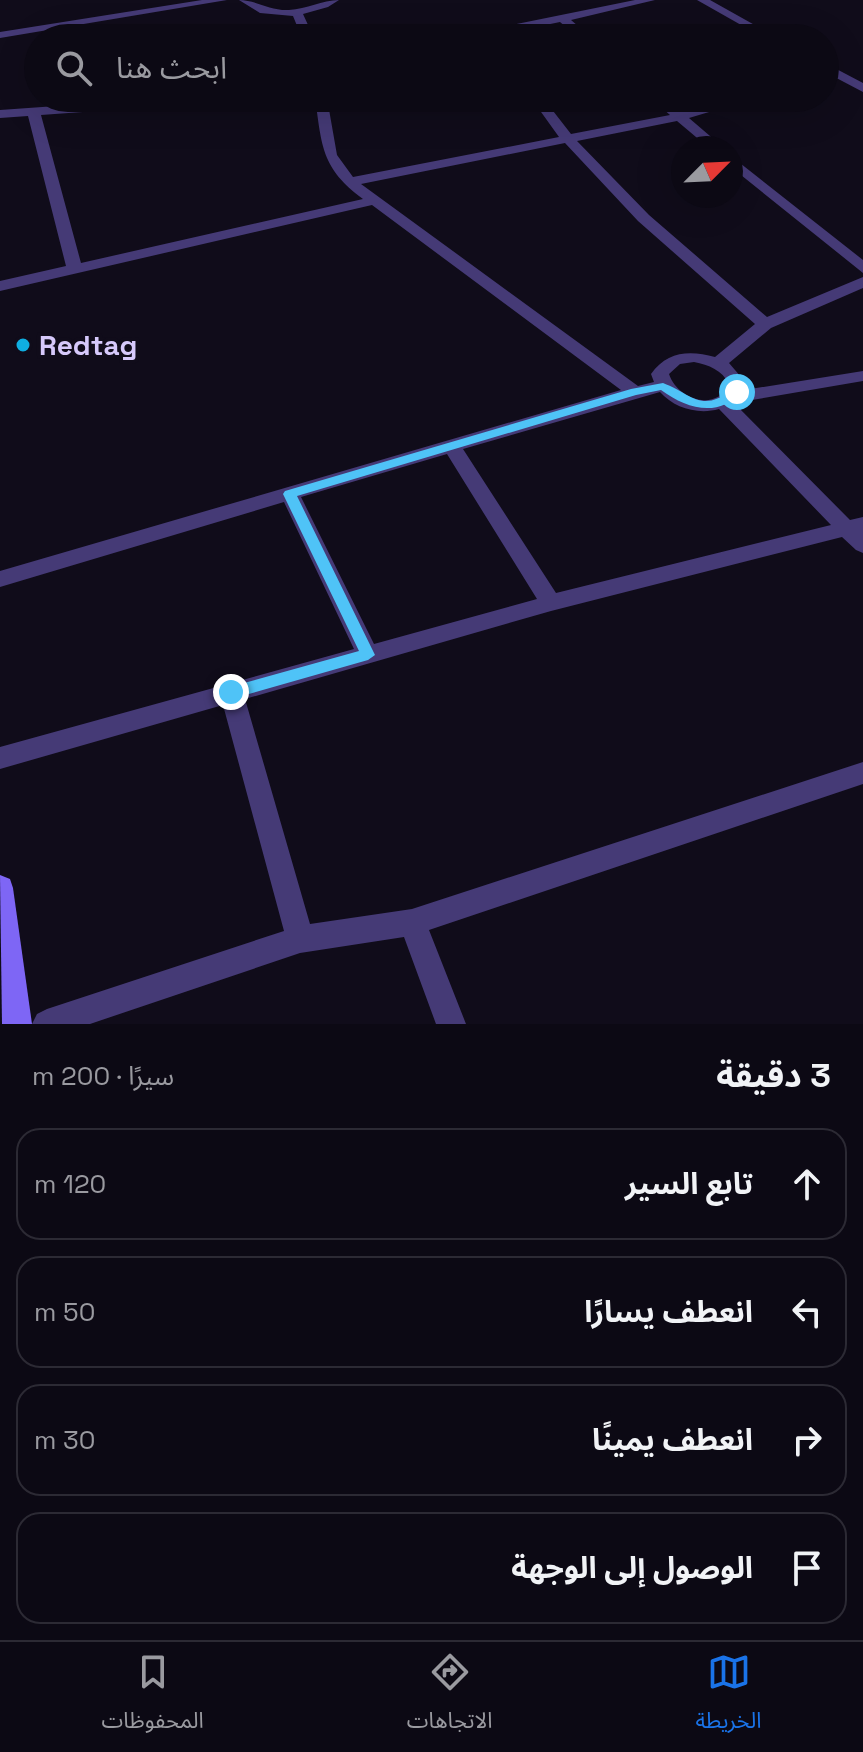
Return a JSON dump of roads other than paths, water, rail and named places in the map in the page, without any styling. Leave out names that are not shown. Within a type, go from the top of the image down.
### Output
[{"type":"street","points":[[132,0],[140,13]]},
{"type":"street","points":[[70,24],[222,0]]},
{"type":"street","points":[[244,0],[266,11],[297,12],[324,6],[334,0]]},
{"type":"street","points":[[543,24],[650,0]]},
{"type":"street","points":[[702,0],[746,24]]},
{"type":"street","points":[[297,12],[302,24]]},
{"type":"street","points":[[563,19],[569,24]]},
{"type":"street","points":[[0,35],[24,31]]},
{"type":"street","points":[[839,74],[863,67]]},
{"type":"street","points":[[839,74],[863,88]]},
{"type":"street","points":[[0,114],[24,111]]},
{"type":"street","points":[[34,112],[75,269]]},
{"type":"street","points":[[323,112],[330,155],[349,182],[635,392]]},
{"type":"street","points":[[547,112],[566,140],[631,206],[765,324]]},
{"type":"street","points":[[673,112],[702,136]]},
{"type":"street","points":[[349,182],[698,112]]},
{"type":"street","points":[[743,170],[863,268]]},
{"type":"street","points":[[0,286],[377,200]]},
{"type":"street","points":[[718,363],[765,324],[863,282]]},
{"type":"street","points":[[727,400],[738,384],[728,369],[718,363],[694,357],[671,362],[660,374],[663,386],[685,402],[711,405],[863,376]]},
{"type":"street","points":[[0,579],[663,386]]},
{"type":"street","points":[[727,400],[854,526],[863,545]]},
{"type":"street","points":[[451,446],[551,603]]},
{"type":"street","points":[[290,494],[368,655]]},
{"type":"street","points":[[0,758],[551,603],[854,526]]},
{"type":"street","points":[[231,692],[300,939]]},
{"type":"street","points":[[47,1024],[300,939],[412,922],[863,773]]},
{"type":"street","points":[[0,888],[17,1024]]},
{"type":"street","points":[[412,922],[451,1024]]},
{"type":"place","name":"Redtag","points":[[23,345]]}]
